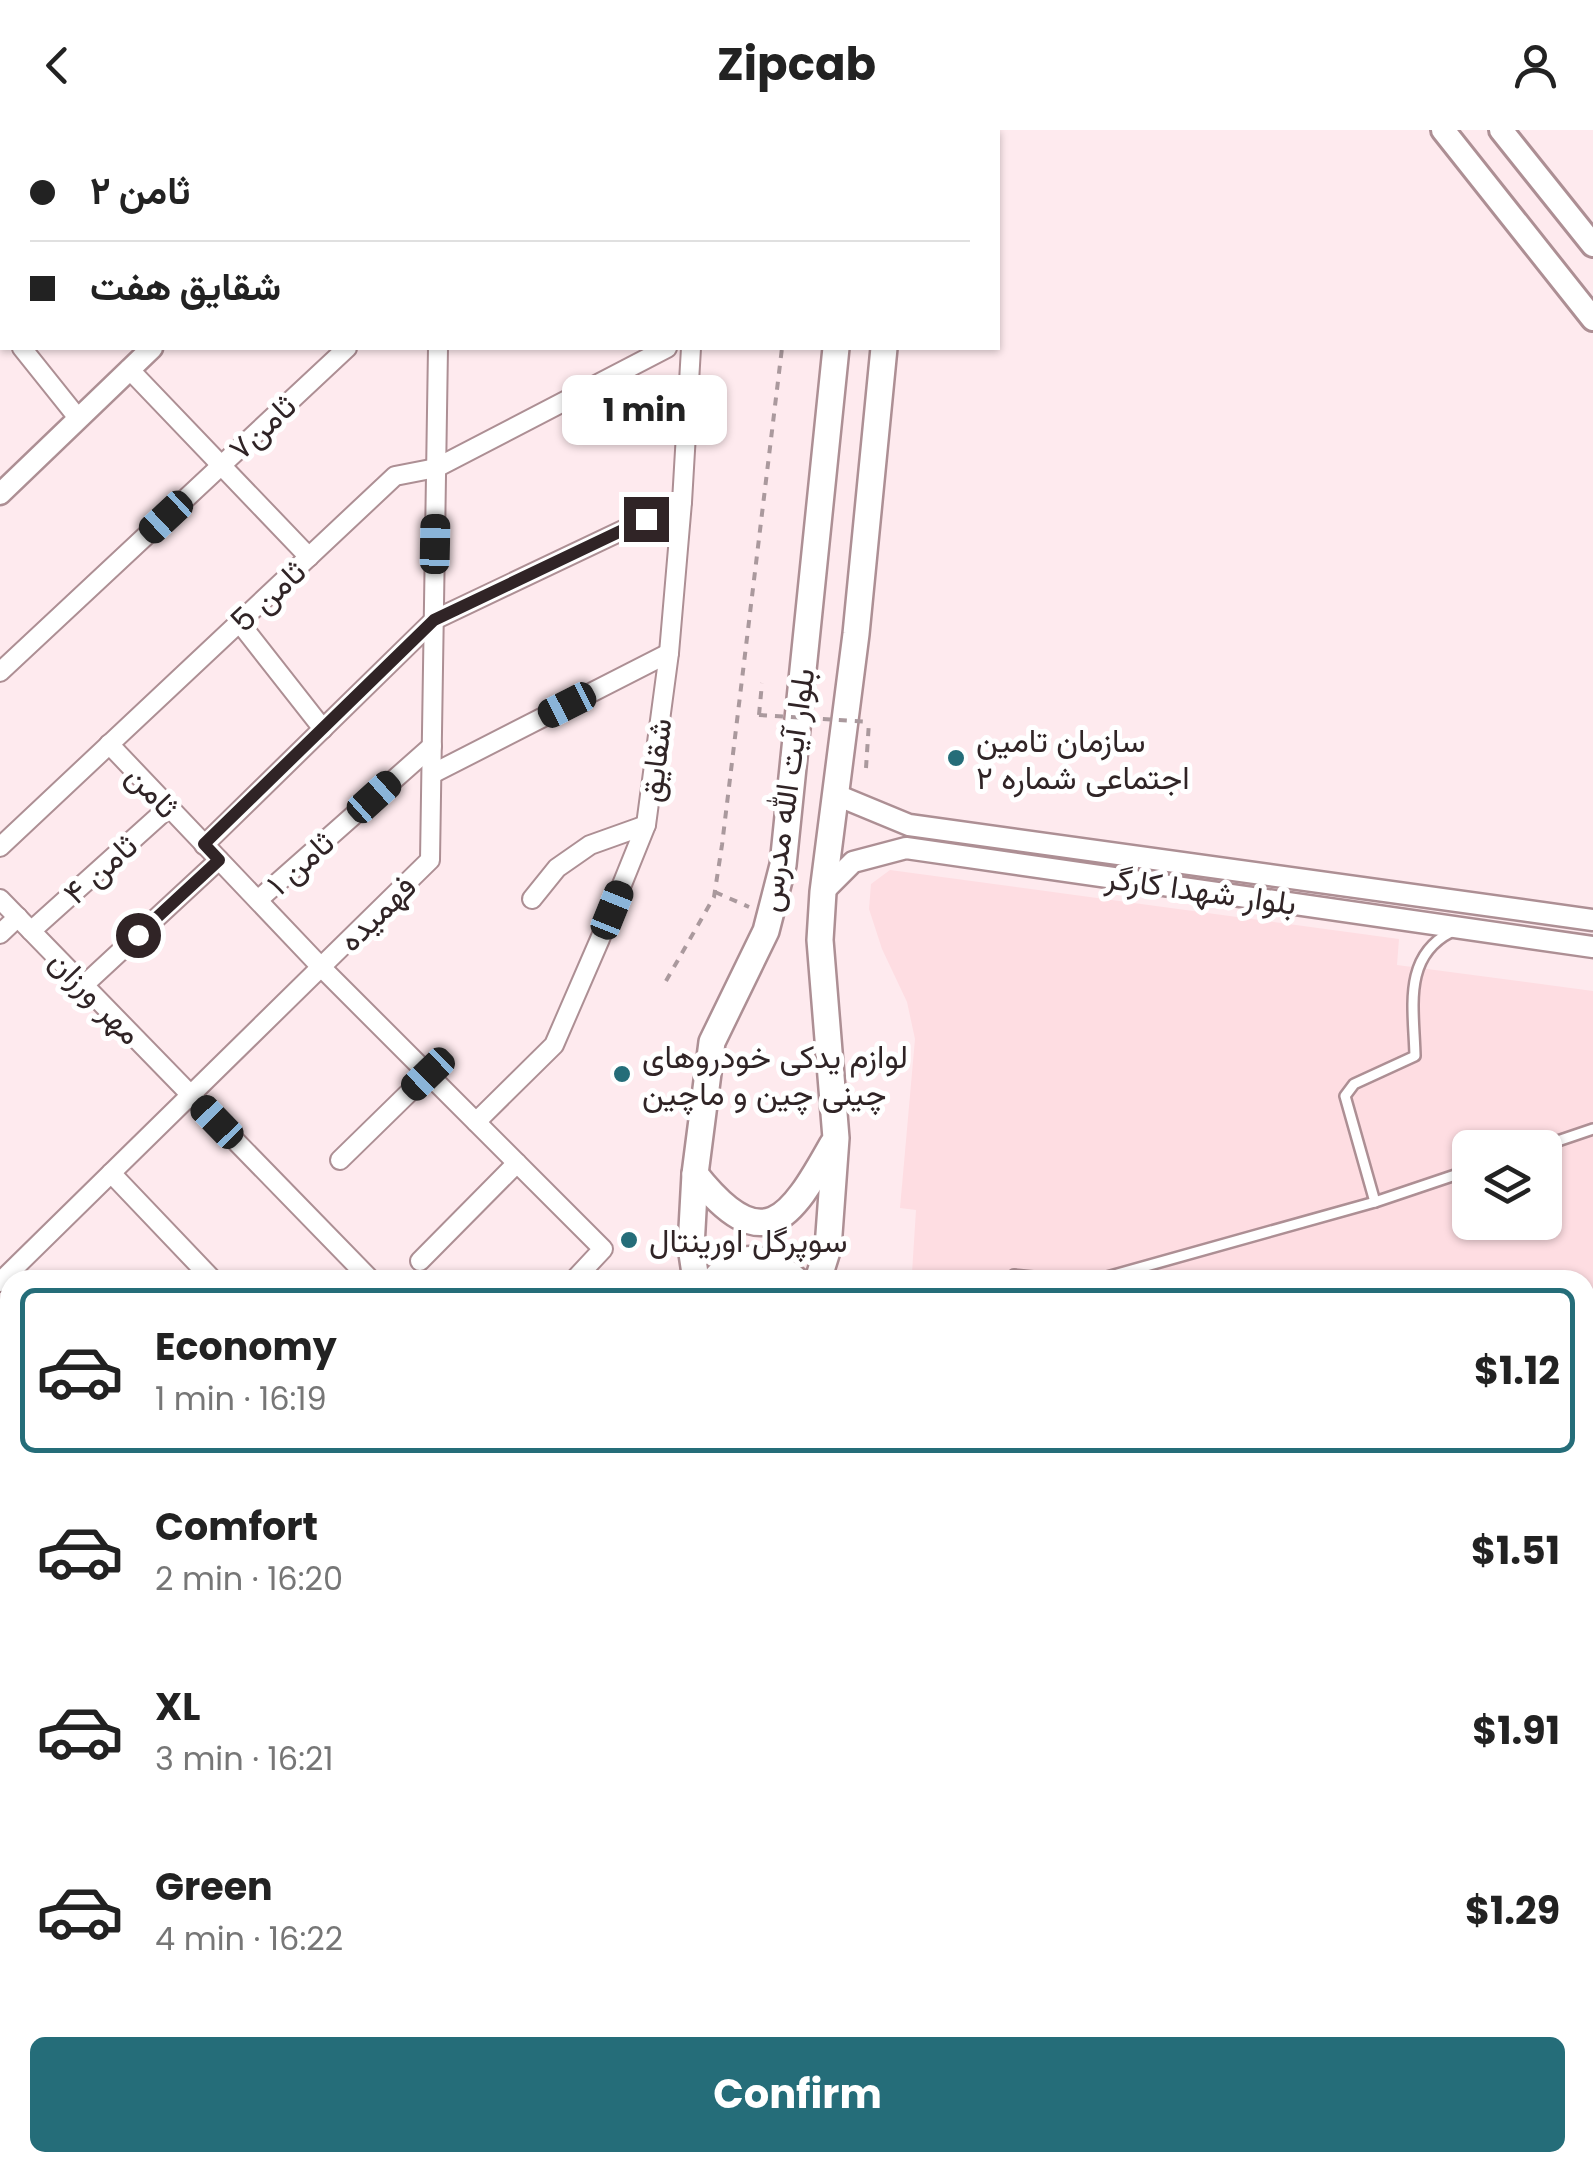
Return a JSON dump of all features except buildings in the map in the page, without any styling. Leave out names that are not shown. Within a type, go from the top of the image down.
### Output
[{"type":"main road","points":[[1443,130],[1593,319]]},
{"type":"main road","points":[[1501,130],[1593,245]]},
{"type":"main road","name":"بلوار آیت الله مدرس","points":[[695,1270],[692,1247],[696,1174],[712,1042],[766,931],[782,865],[836,350]]},
{"type":"main road","name":"بلوار آیت الله مدرس","points":[[821,1270],[828,1248],[836,1138],[820,940],[822,892],[856,634],[884,350]]},
{"type":"main road","points":[[696,1174],[718,1202],[736,1216],[760,1223],[786,1214],[806,1191],[836,1138]]},
{"type":"main road","points":[[723,1270],[752,1258],[779,1264],[785,1270]]},
{"type":"street","points":[[24,350],[78,418]]},
{"type":"street","points":[[0,494],[150,350]]},
{"type":"street","name":"فهمیده","points":[[4,1270],[110,1174],[430,860],[438,350]]},
{"type":"street","name":"ثامن 5","points":[[0,847],[395,476],[436,468],[663,350]]},
{"type":"street","name":"شقایق","points":[[476,1122],[554,1045],[646,825],[669,653],[691,350]]},
{"type":"street","name":"ثامن۷","points":[[0,672],[221,465],[335,351]]},
{"type":"street","points":[[129,369],[309,557]]},
{"type":"street","points":[[204,844],[434,620],[682,502]]},
{"type":"street","points":[[240,622],[323,729]]},
{"type":"street","points":[[432,774],[669,653]]},
{"type":"street","name":"ثامن","points":[[110,744],[321,967],[603,1249],[583,1270]]},
{"type":"street","name":"ثامن ۱","points":[[258,900],[432,746]]},
{"type":"street","name":"بلوار شهدا کارگر","points":[[834,794],[909,825],[1593,920]]},
{"type":"street","name":"ثامن ۴","points":[[0,934],[24,924],[169,807]]},
{"type":"street","points":[[532,899],[557,868],[590,846],[646,825]]},
{"type":"street","name":"بلوار شهدا کارگر","points":[[822,892],[853,862],[906,848],[1593,947]]},
{"type":"street","points":[[84,985],[219,860]]},
{"type":"street","name":"مهر ورزان","points":[[0,899],[362,1270]]},
{"type":"street","points":[[340,1160],[428,1074]]},
{"type":"street","points":[[420,1261],[518,1164]]},
{"type":"street","points":[[110,1174],[203,1270]]},
{"type":"lane","points":[[1375,1202],[1345,1096],[1354,1084],[1415,1056],[1414,987],[1419,962],[1433,941],[1459,928]]},
{"type":"lane","points":[[1562,1140],[1593,1129]]},
{"type":"lane","points":[[1132,1270],[1375,1202],[1452,1176]]},
{"type":"path","points":[[666,981],[715,892],[782,350]]},
{"type":"path","points":[[762,683],[759,715],[869,722],[866,768]]},
{"type":"path","points":[[715,892],[749,908]]},
{"type":"shaded area","points":[[890,870],[1399,939],[1397,965],[1593,991],[1593,1270],[912,1270],[916,1210],[900,1208],[915,1039],[907,1002],[882,949],[869,909],[871,884]]},
{"type":"place","name":"سازمان تامین اجتماعی شماره ۲","points":[[956,758]]},
{"type":"place","name":"لوازم یدکی خودروهای چینی چین و ماچین","points":[[622,1074]]},
{"type":"place","name":"سوپرگل اورینتال","points":[[629,1240]]},
{"type":"route","points":[[138,935],[219,860],[204,844],[434,620],[646,519]]}]
